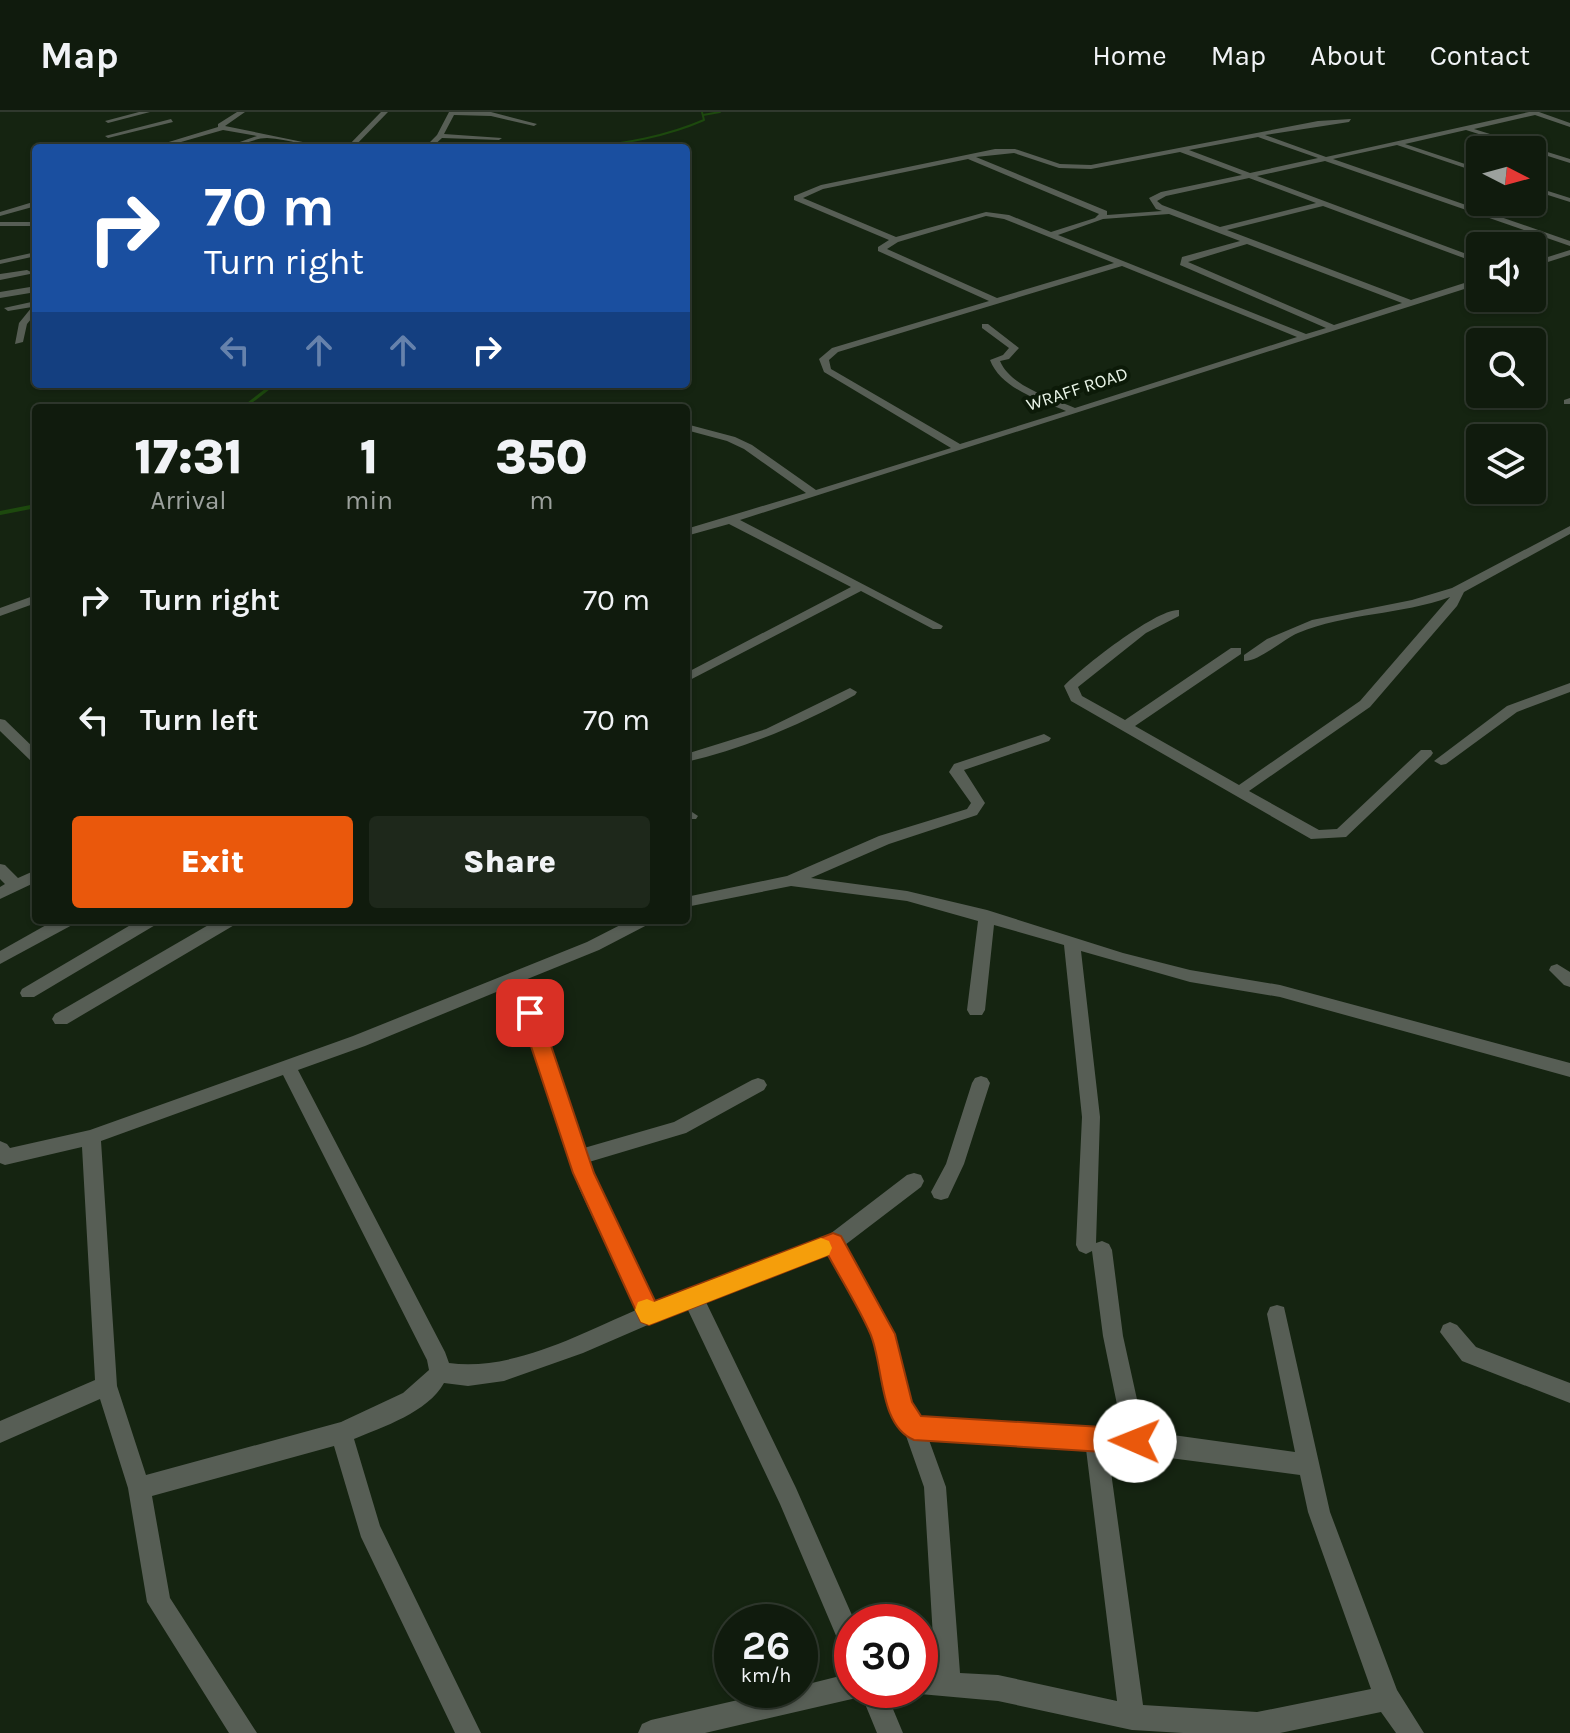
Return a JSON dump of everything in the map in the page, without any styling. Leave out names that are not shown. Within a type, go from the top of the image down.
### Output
[{"type":"street","points":[[105,144],[110,112]]},
{"type":"street","points":[[108,121],[147,112]]},
{"type":"street","points":[[223,128],[220,125],[242,112]]},
{"type":"street","points":[[353,144],[385,112]]},
{"type":"street","points":[[431,144],[440,136],[453,112],[491,114],[534,124]]},
{"type":"street","points":[[1412,304],[1159,207],[1152,200],[1164,194],[1534,113],[1570,125]]},
{"type":"street","points":[[895,240],[797,198],[802,193],[821,187],[968,156],[1011,150],[1059,166],[1091,167],[1318,123],[1349,120]]},
{"type":"street","points":[[108,136],[171,121]]},
{"type":"street","points":[[166,144],[223,128],[310,144]]},
{"type":"street","points":[[1464,128],[1570,161]]},
{"type":"street","points":[[239,144],[267,135]]},
{"type":"street","points":[[1259,135],[1570,244]]},
{"type":"street","points":[[440,136],[499,138]]},
{"type":"street","points":[[1394,143],[1466,166]]},
{"type":"street","points":[[1182,150],[1466,257]]},
{"type":"street","points":[[968,156],[1103,214],[1177,214]]},
{"type":"street","points":[[1546,192],[1570,200]]},
{"type":"street","points":[[1219,230],[1324,203]]},
{"type":"street","points":[[0,214],[32,205]]},
{"type":"street","points":[[994,300],[881,249],[895,240],[986,214],[1006,217],[1305,337]]},
{"type":"street","points":[[1051,235],[1103,214]]},
{"type":"street","points":[[0,224],[32,224]]},
{"type":"street","points":[[1248,241],[1185,259],[1183,263],[1334,328]]},
{"type":"street","points":[[1546,260],[1570,252]]},
{"type":"street","points":[[0,255],[19,257],[32,272]]},
{"type":"street","points":[[0,262],[32,255]]},
{"type":"street","points":[[959,448],[827,370],[824,359],[843,347],[1121,264]]},
{"type":"street","points":[[0,277],[32,272]]},
{"type":"street","name":"WRAFF ROAD","points":[[690,532],[1466,286]]},
{"type":"street","points":[[0,295],[32,290]]},
{"type":"street","points":[[8,308],[32,308]]},
{"type":"street","points":[[18,342],[32,313]]},
{"type":"street","points":[[985,326],[1014,348],[1006,357],[995,360],[1000,374],[1042,398],[1075,411]]},
{"type":"street","points":[[22,329],[32,328]]},
{"type":"street","points":[[690,428],[748,447],[814,494]]},
{"type":"street","points":[[729,519],[937,626]]},
{"type":"street","points":[[1125,726],[1286,631],[1318,621],[1403,606],[1459,590],[1570,529]]},
{"type":"street","points":[[690,676],[860,587]]},
{"type":"street","points":[[1238,792],[1365,704],[1453,603],[1459,590]]},
{"type":"street","points":[[0,612],[32,603]]},
{"type":"street","points":[[1175,613],[1142,630],[1071,686],[1076,698],[1316,835],[1341,834],[1426,753]]},
{"type":"street","points":[[1441,761],[1512,709],[1570,687]]},
{"type":"street","points":[[690,757],[727,749],[793,725],[850,692]]},
{"type":"street","points":[[0,723],[32,754]]},
{"type":"street","points":[[690,901],[791,881],[884,840],[972,812],[978,803],[956,772],[959,767],[1044,738]]},
{"type":"street","points":[[0,869],[16,886]]},
{"type":"street","points":[[0,894],[32,877]]},
{"type":"street","points":[[791,881],[907,896],[987,916],[1190,976],[1294,995],[1570,1070]]},
{"type":"street","points":[[976,1010],[987,916]]},
{"type":"street","points":[[0,958],[61,924]]},
{"type":"street","points":[[28,993],[144,924]]},
{"type":"street","points":[[61,1019],[223,924]]},
{"type":"street","points":[[0,1149],[5,1157],[91,1137],[288,1067],[593,946],[635,924]]},
{"type":"street","points":[[1072,942],[1091,1117],[1094,1248],[1135,1441]]},
{"type":"street","points":[[510,980],[530,1013],[578,1158],[610,1235],[649,1314]]},
{"type":"street","points":[[139,1488],[341,1433],[383,1415],[430,1386],[439,1372],[438,1359],[288,1067]]},
{"type":"street","points":[[941,1192],[955,1164],[981,1083]]},
{"type":"street","points":[[578,1158],[679,1128],[758,1085]]},
{"type":"street","points":[[91,1137],[106,1386],[139,1488],[159,1602],[244,1733]]},
{"type":"street","points":[[439,1372],[468,1376],[504,1371],[576,1346],[692,1296],[833,1243],[914,1181]]},
{"type":"street","points":[[833,1243],[883,1334],[901,1407],[914,1428],[935,1487],[948,1682]]},
{"type":"street","points":[[692,1296],[788,1496],[835,1604]]},
{"type":"street","points":[[1277,1314],[1319,1512],[1387,1698],[1411,1733]]},
{"type":"street","points":[[1450,1332],[1469,1354],[1570,1393]]},
{"type":"street","points":[[0,1432],[106,1386]]},
{"type":"street","points":[[914,1428],[1135,1441],[1309,1465]]},
{"type":"street","points":[[341,1433],[369,1529],[468,1733]]},
{"type":"street","points":[[1096,1441],[1132,1717]]},
{"type":"street","points":[[938,1682],[998,1688],[1132,1717],[1257,1725],[1387,1698]]},
{"type":"street","points":[[651,1733],[834,1690]]},
{"type":"street","points":[[880,1708],[890,1733]]},
{"type":"waterway","points":[[610,144],[675,131],[704,120],[702,112]]},
{"type":"waterway","points":[[703,115],[720,112]]},
{"type":"waterway","points":[[248,404],[269,388]]},
{"type":"waterway","points":[[0,513],[32,507]]},
{"type":"slow traffic","points":[[647,1310],[649,1314],[821,1248]]},
{"type":"route","points":[[530,1013],[556,1083],[583,1173],[649,1314],[833,1243],[883,1334],[901,1407],[914,1428],[1135,1441]]}]
